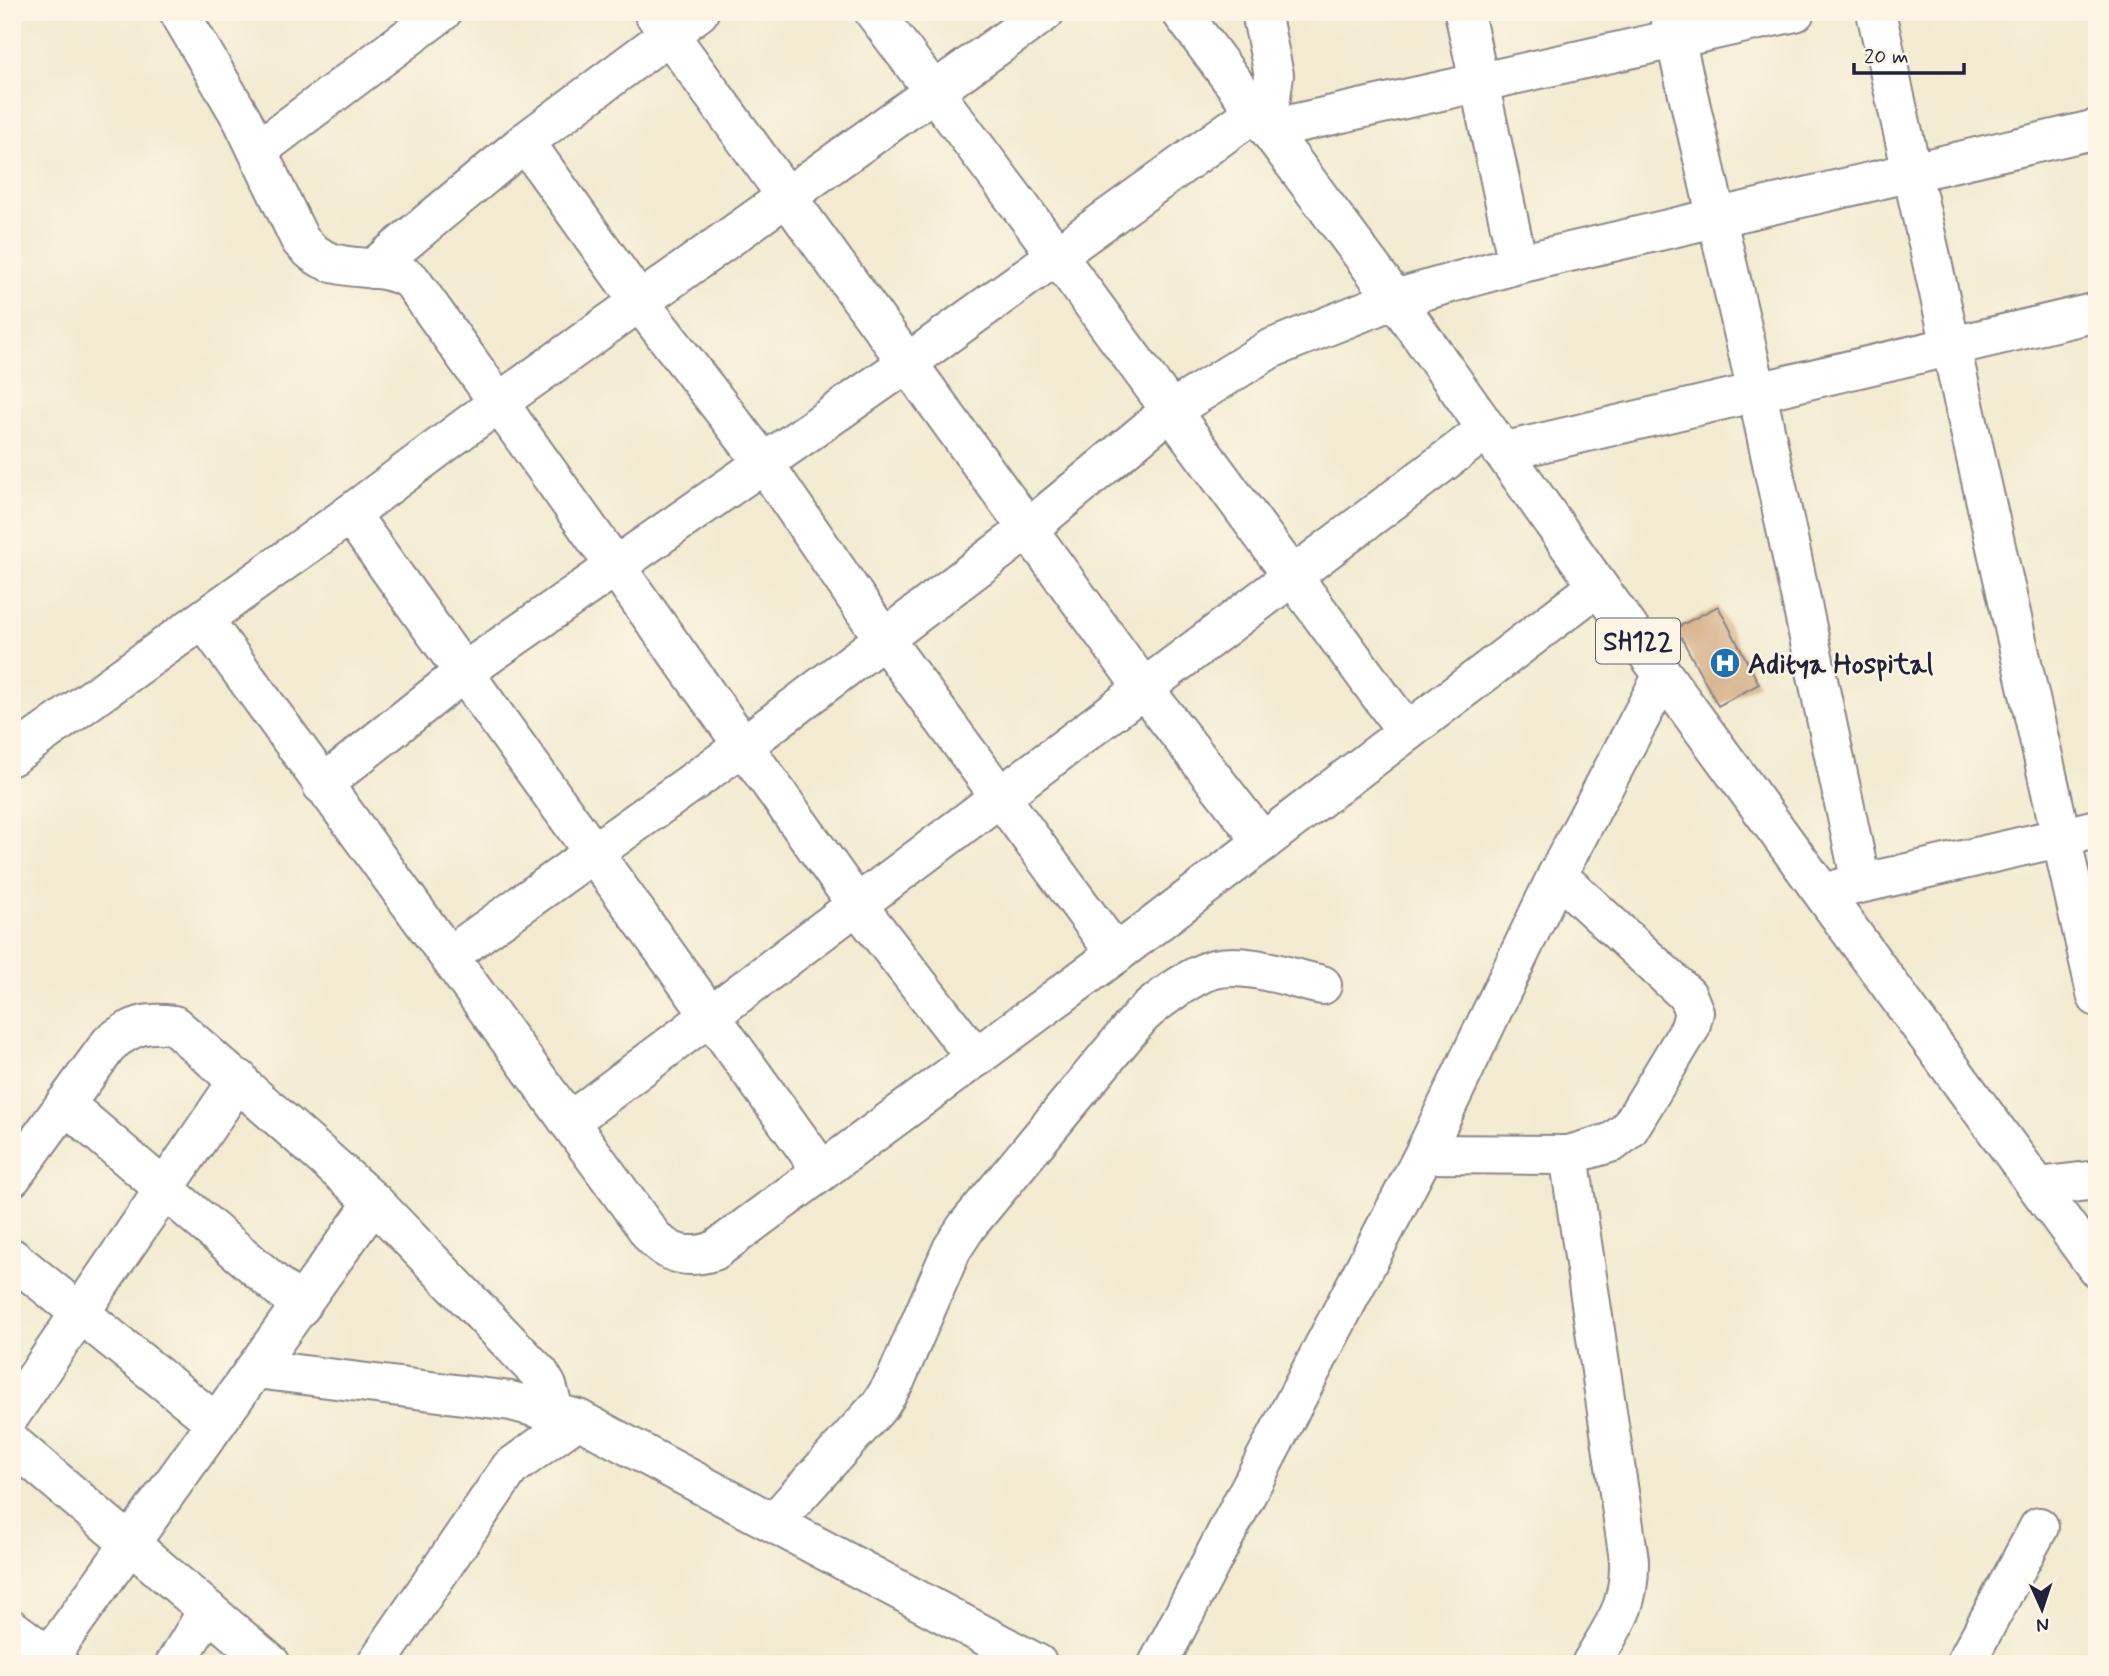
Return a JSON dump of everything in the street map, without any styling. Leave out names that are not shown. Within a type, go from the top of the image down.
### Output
[{"type":"street","points":[[178,12],[258,150],[300,240],[314,256],[333,265],[394,270],[411,280],[857,905],[976,1058]]},
{"type":"street","points":[[258,150],[442,12]]},
{"type":"street","points":[[372,269],[525,142],[661,23],[699,12]]},
{"type":"street","points":[[874,12],[1408,732]]},
{"type":"street","points":[[12,756],[350,514],[498,403],[641,304],[1045,12]]},
{"type":"street","name":"SH122","points":[[1181,12],[1395,299],[1663,676],[2097,1268]]},
{"type":"street","points":[[1261,12],[1274,75],[1271,97],[1262,120]]},
{"type":"street","points":[[1464,12],[1518,264]]},
{"type":"street","points":[[321,785],[464,673],[906,364],[1056,254],[1262,120],[1479,82],[1672,26],[1795,12]]},
{"type":"street","points":[[1876,12],[1950,346],[2079,833],[2097,996]]},
{"type":"street","points":[[661,23],[1143,689],[1263,842]]},
{"type":"street","points":[[1672,26],[1757,392],[1861,883]]},
{"type":"street","points":[[449,956],[743,746],[1028,530],[1170,411],[1270,349],[1395,299],[1518,264],[2097,129]]},
{"type":"street","points":[[525,142],[641,304],[763,462],[884,639],[1116,954]]},
{"type":"street","points":[[569,1122],[1291,575],[1494,441],[1757,392],[2097,312]]},
{"type":"street","points":[[350,514],[822,1171]]},
{"type":"street","points":[[204,620],[321,785],[652,1236],[663,1249],[678,1255],[699,1256],[714,1251],[1116,954],[1598,586]]},
{"type":"street","points":[[1158,1664],[1424,1154],[1557,875],[1663,676]]},
{"type":"street","points":[[1822,893],[2079,833]]},
{"type":"street","points":[[1424,1154],[1569,1155],[1613,1142],[1629,1129],[1690,1028],[1694,1012],[1687,995],[1557,875]]},
{"type":"street","points":[[775,1521],[881,1404],[896,1379],[952,1249],[967,1226],[1141,1016],[1159,999],[1213,969],[1242,968],[1322,985]]},
{"type":"street","points":[[12,1178],[110,1044],[130,1028],[150,1022],[174,1025],[239,1079],[374,1202],[540,1374],[566,1415]]},
{"type":"street","points":[[12,1413],[239,1079]]},
{"type":"street","points":[[65,1104],[300,1306]]},
{"type":"street","points":[[1569,1155],[1629,1560],[1630,1590],[1619,1617],[1591,1664]]},
{"type":"street","points":[[2038,1187],[2097,1180]]},
{"type":"street","points":[[12,1629],[51,1661],[129,1542],[374,1202]]},
{"type":"street","points":[[12,1258],[216,1423]]},
{"type":"street","points":[[256,1369],[511,1401],[566,1415],[775,1521],[1038,1664]]},
{"type":"street","points":[[376,1664],[510,1468],[566,1415]]},
{"type":"street","points":[[12,1443],[271,1664]]},
{"type":"street","points":[[1965,1664],[2039,1527]]},
{"type":"street","points":[[176,1664],[208,1610]]},
{"type":"building","points":[[1718,606],[1759,684],[1718,706],[1676,628]]},
{"type":"place","name":"Aditya Hospital","points":[[1725,663]]}]
